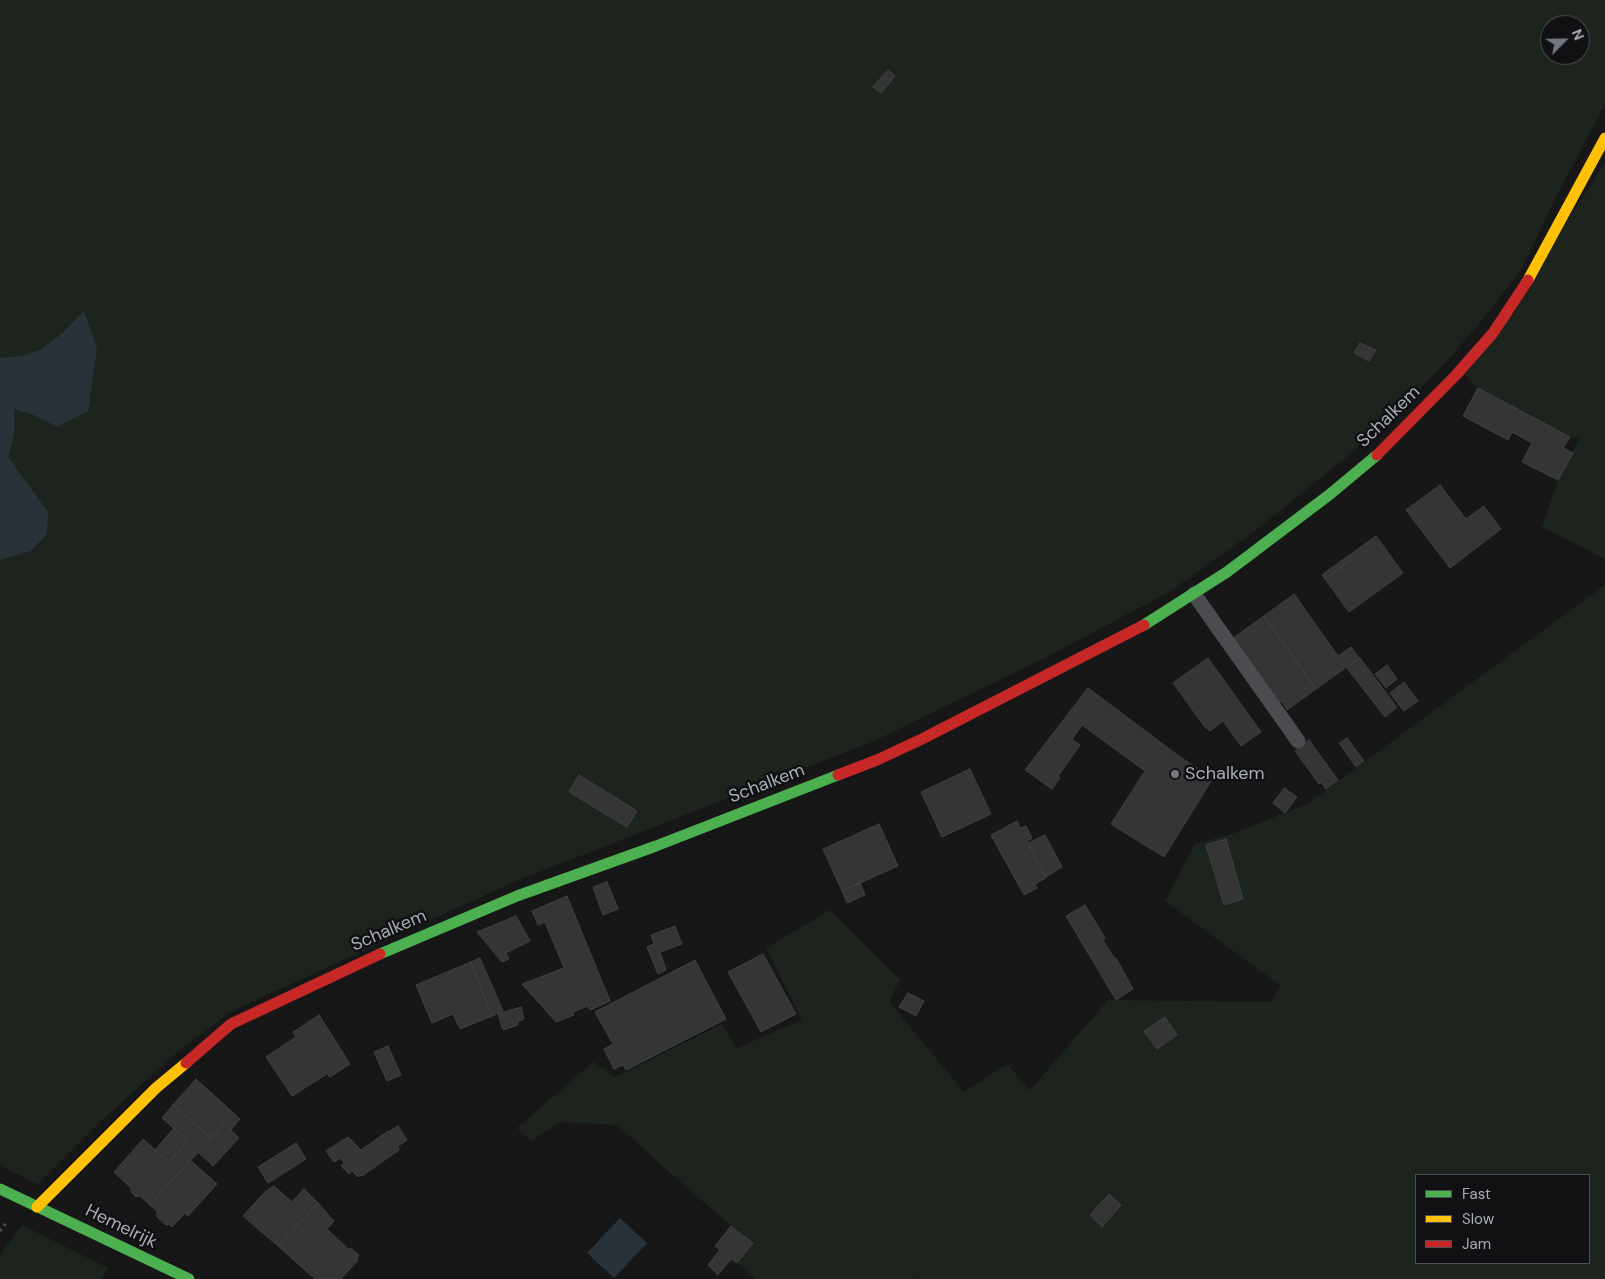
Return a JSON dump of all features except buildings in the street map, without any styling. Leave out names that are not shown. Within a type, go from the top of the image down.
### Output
[{"type":"street","name":"Schalkem","points":[[37,1207],[156,1088],[232,1024],[368,959],[517,896],[656,846],[877,760],[922,739],[1150,622],[1227,572],[1363,466],[1394,438],[1456,375],[1493,332],[1532,274],[1605,138]]},
{"type":"street","name":"Hemelrijk","points":[[0,1189],[189,1279]]},
{"type":"lane","points":[[1194,594],[1298,741]]},
{"type":"shaded area","points":[[0,0],[1605,0],[1605,105],[1560,189],[1520,272],[1438,371],[1354,451],[1255,531],[1171,591],[1049,656],[872,742],[516,881],[230,1012],[180,1050],[102,1120],[38,1184],[0,1166]]},
{"type":"shaded area","points":[[1605,163],[1605,559],[1542,527],[1558,480],[1579,439],[1570,437],[1478,388],[1465,375]]},
{"type":"shaded area","points":[[84,311],[97,349],[88,411],[57,427],[34,415],[14,409],[14,435],[8,457],[48,512],[47,534],[31,551],[0,560],[0,358],[22,356],[40,350],[64,332]]},
{"type":"shaded area","points":[[1605,585],[1605,1279],[756,1279],[737,1263],[753,1243],[695,1195],[617,1125],[560,1122],[531,1141],[517,1128],[593,1062],[615,1077],[722,1024],[737,1048],[802,1020],[766,948],[830,910],[900,980],[889,1002],[964,1092],[1007,1064],[1030,1090],[1108,1000],[1270,1002],[1281,986],[1165,901],[1195,844],[1229,835],[1307,804]]},
{"type":"shaded area","points":[[620,1218],[647,1243],[614,1278],[587,1253]]},
{"type":"shaded area","points":[[22,1225],[108,1268],[102,1279],[0,1279],[0,1255]]},
{"type":"traffic: fast","points":[[1144,625],[1227,572],[1329,495],[1377,455]]},
{"type":"traffic: fast","points":[[380,954],[517,896],[656,846],[838,775]]},
{"type":"traffic: fast","points":[[0,1189],[189,1279]]},
{"type":"traffic: slow","points":[[1528,280],[1605,138]]},
{"type":"traffic: slow","points":[[37,1207],[156,1088],[186,1063]]},
{"type":"traffic: jam","points":[[1377,455],[1456,375],[1493,333],[1528,280]]},
{"type":"traffic: jam","points":[[838,775],[877,760],[922,739],[1144,625]]},
{"type":"traffic: jam","points":[[186,1063],[231,1024],[380,954]]},
{"type":"place","name":"Schalkem","points":[[1175,774]]}]
